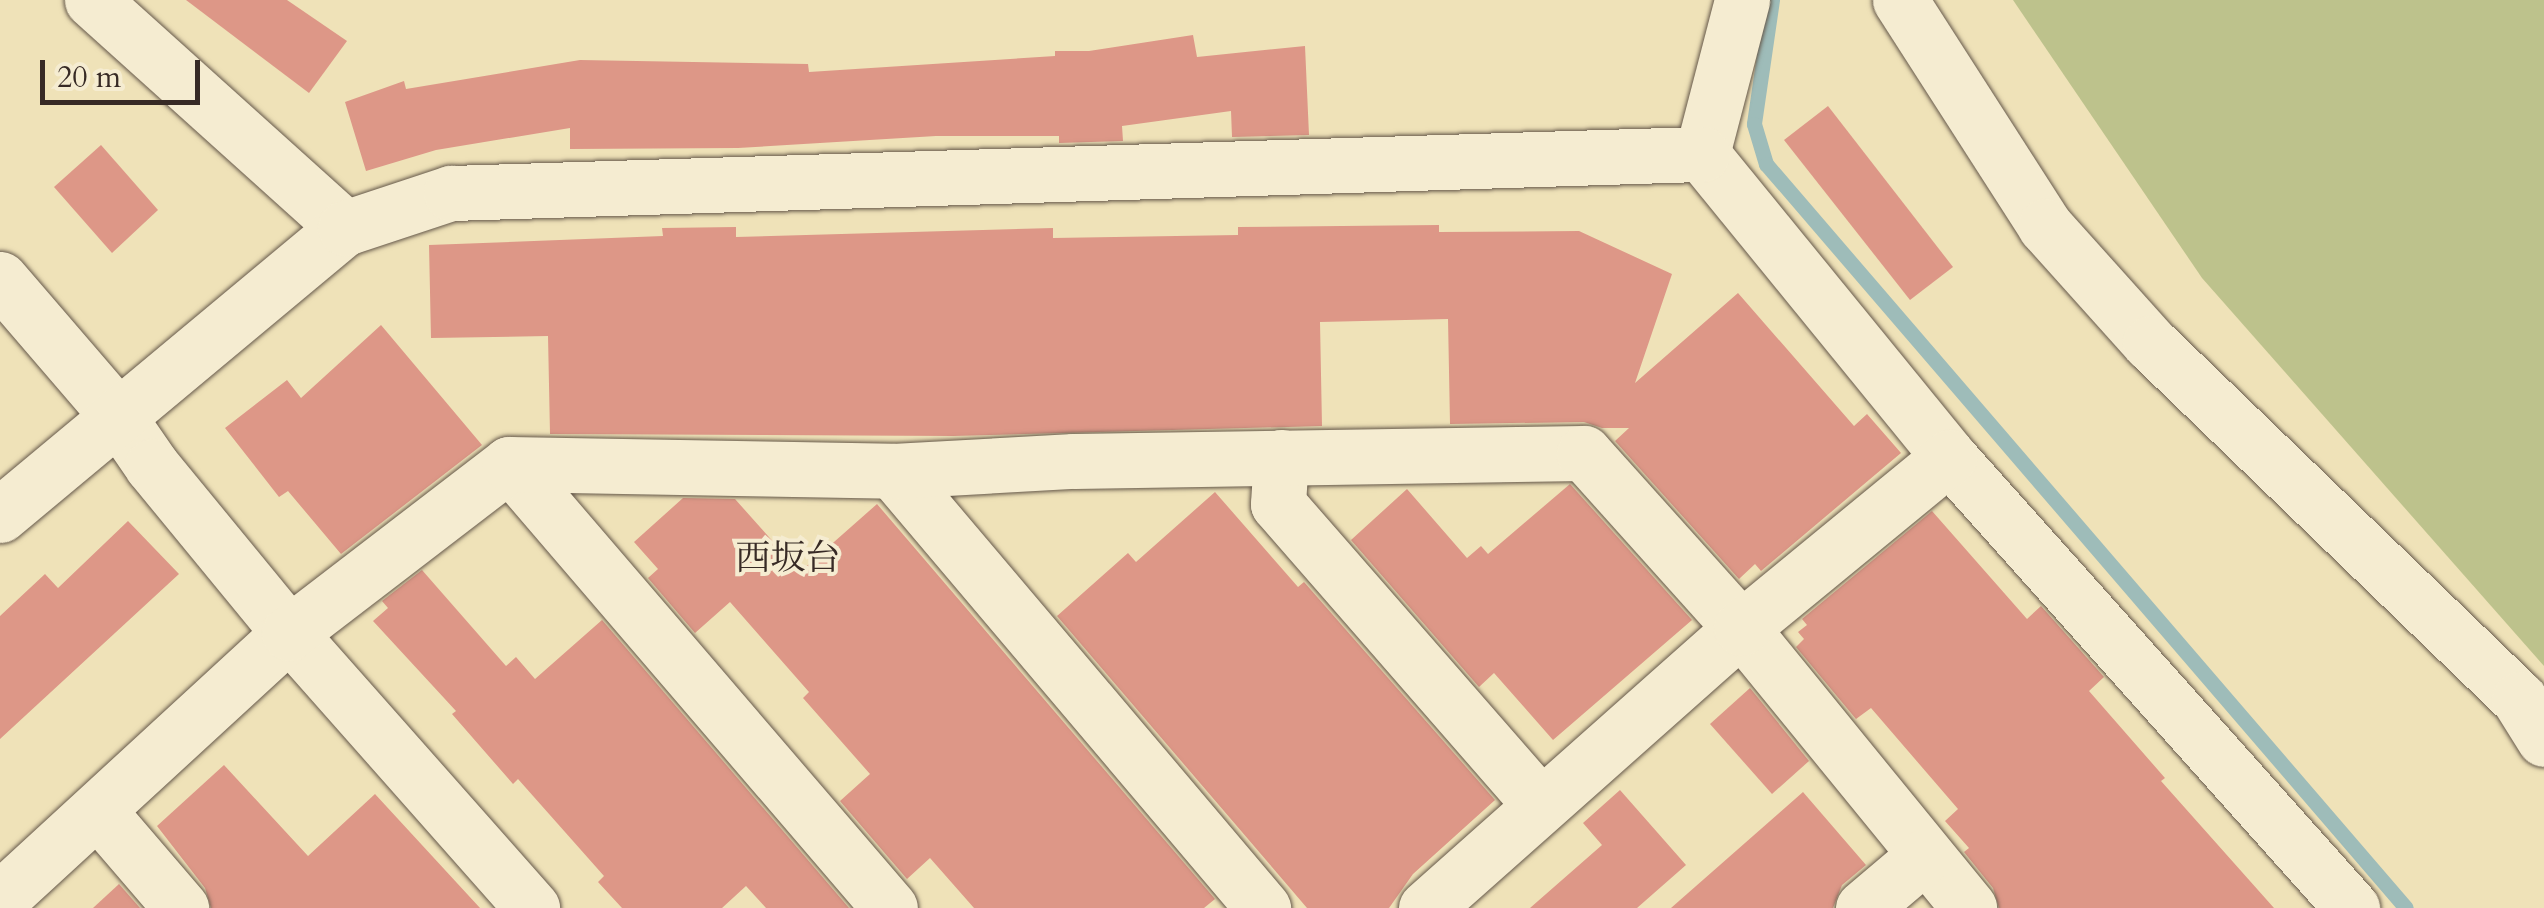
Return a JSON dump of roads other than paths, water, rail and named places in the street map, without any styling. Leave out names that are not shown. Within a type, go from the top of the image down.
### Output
[{"type":"street","points":[[92,0],[345,228]]},
{"type":"street","points":[[1702,154],[1742,0]]},
{"type":"street","points":[[1900,0],[2044,226],[2150,343],[2519,699],[2544,739]]},
{"type":"street","points":[[0,514],[345,228],[451,193],[1702,154]]},
{"type":"street","points":[[1702,154],[1949,457],[2352,908]]},
{"type":"street","points":[[0,279],[117,416],[152,466],[289,632],[532,908]]},
{"type":"street","points":[[0,899],[289,632],[396,555],[510,464],[893,472],[1074,460],[1584,453],[1741,628],[1969,908]]},
{"type":"street","points":[[1280,457],[1278,504],[1540,804]]},
{"type":"street","points":[[1426,908],[1741,628],[1949,457]]},
{"type":"street","points":[[510,464],[890,908]]},
{"type":"street","points":[[893,472],[1263,908]]},
{"type":"street","points":[[98,811],[181,908]]},
{"type":"street","points":[[1863,908],[1924,856]]},
{"type":"waterway","points":[[1772,0],[1754,124],[1766,164],[2406,908]]},
{"type":"district","name":"西坂台","points":[[788,558]]}]
